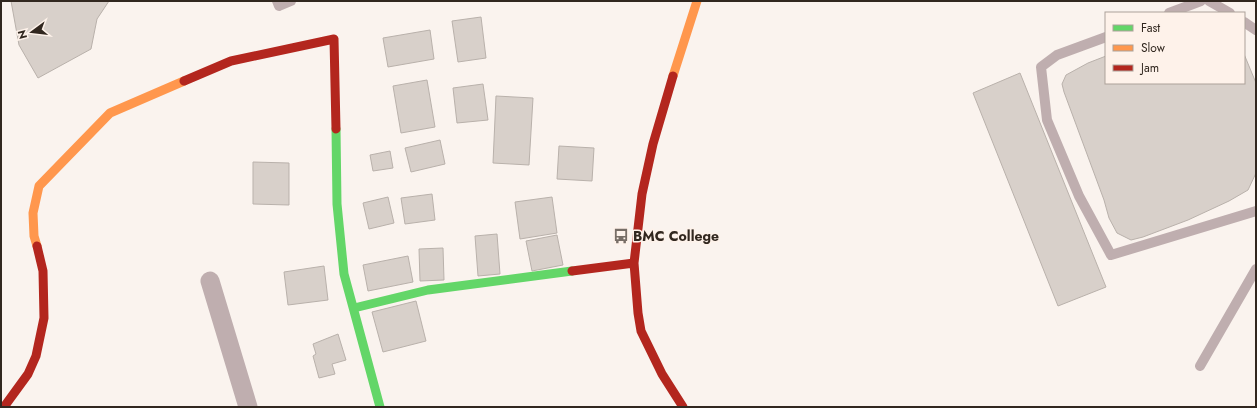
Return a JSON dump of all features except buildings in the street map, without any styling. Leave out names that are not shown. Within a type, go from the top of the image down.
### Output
[{"type":"street","points":[[683,407],[662,374],[641,331],[634,263],[642,194],[653,144],[679,54],[697,1]]},
{"type":"street","points":[[4,407],[28,374],[36,356],[44,318],[43,271],[34,236],[33,213],[39,186],[110,113],[231,61],[334,39],[337,204],[344,274],[380,407]]},
{"type":"street","points":[[354,308],[428,290],[634,263]]},
{"type":"street","points":[[210,281],[248,407]]},
{"type":"lane","points":[[277,1],[279,6],[291,1]]},
{"type":"lane","points":[[1172,12],[1200,1]]},
{"type":"lane","points":[[1209,1],[1228,12]]},
{"type":"lane","points":[[1245,23],[1256,30]]},
{"type":"lane","points":[[1105,37],[1057,55],[1041,67],[1047,120],[1079,196],[1111,256],[1256,211]]},
{"type":"lane","points":[[1200,366],[1256,269]]},
{"type":"traffic: fast","points":[[336,129],[337,204],[344,274],[380,407]]},
{"type":"traffic: fast","points":[[354,308],[428,290],[572,271]]},
{"type":"traffic: slow","points":[[673,76],[697,1]]},
{"type":"traffic: slow","points":[[37,246],[34,236],[33,213],[39,186],[110,113],[184,81]]},
{"type":"traffic: jam","points":[[184,81],[231,61],[334,39],[336,129]]},
{"type":"traffic: jam","points":[[673,76],[653,144],[642,194],[634,263],[641,331],[662,374],[683,407]]},
{"type":"traffic: jam","points":[[4,407],[28,374],[36,356],[44,318],[43,271],[37,246]]},
{"type":"traffic: jam","points":[[572,271],[634,263]]},
{"type":"place","name":"BMC College","points":[[621,236]]}]
